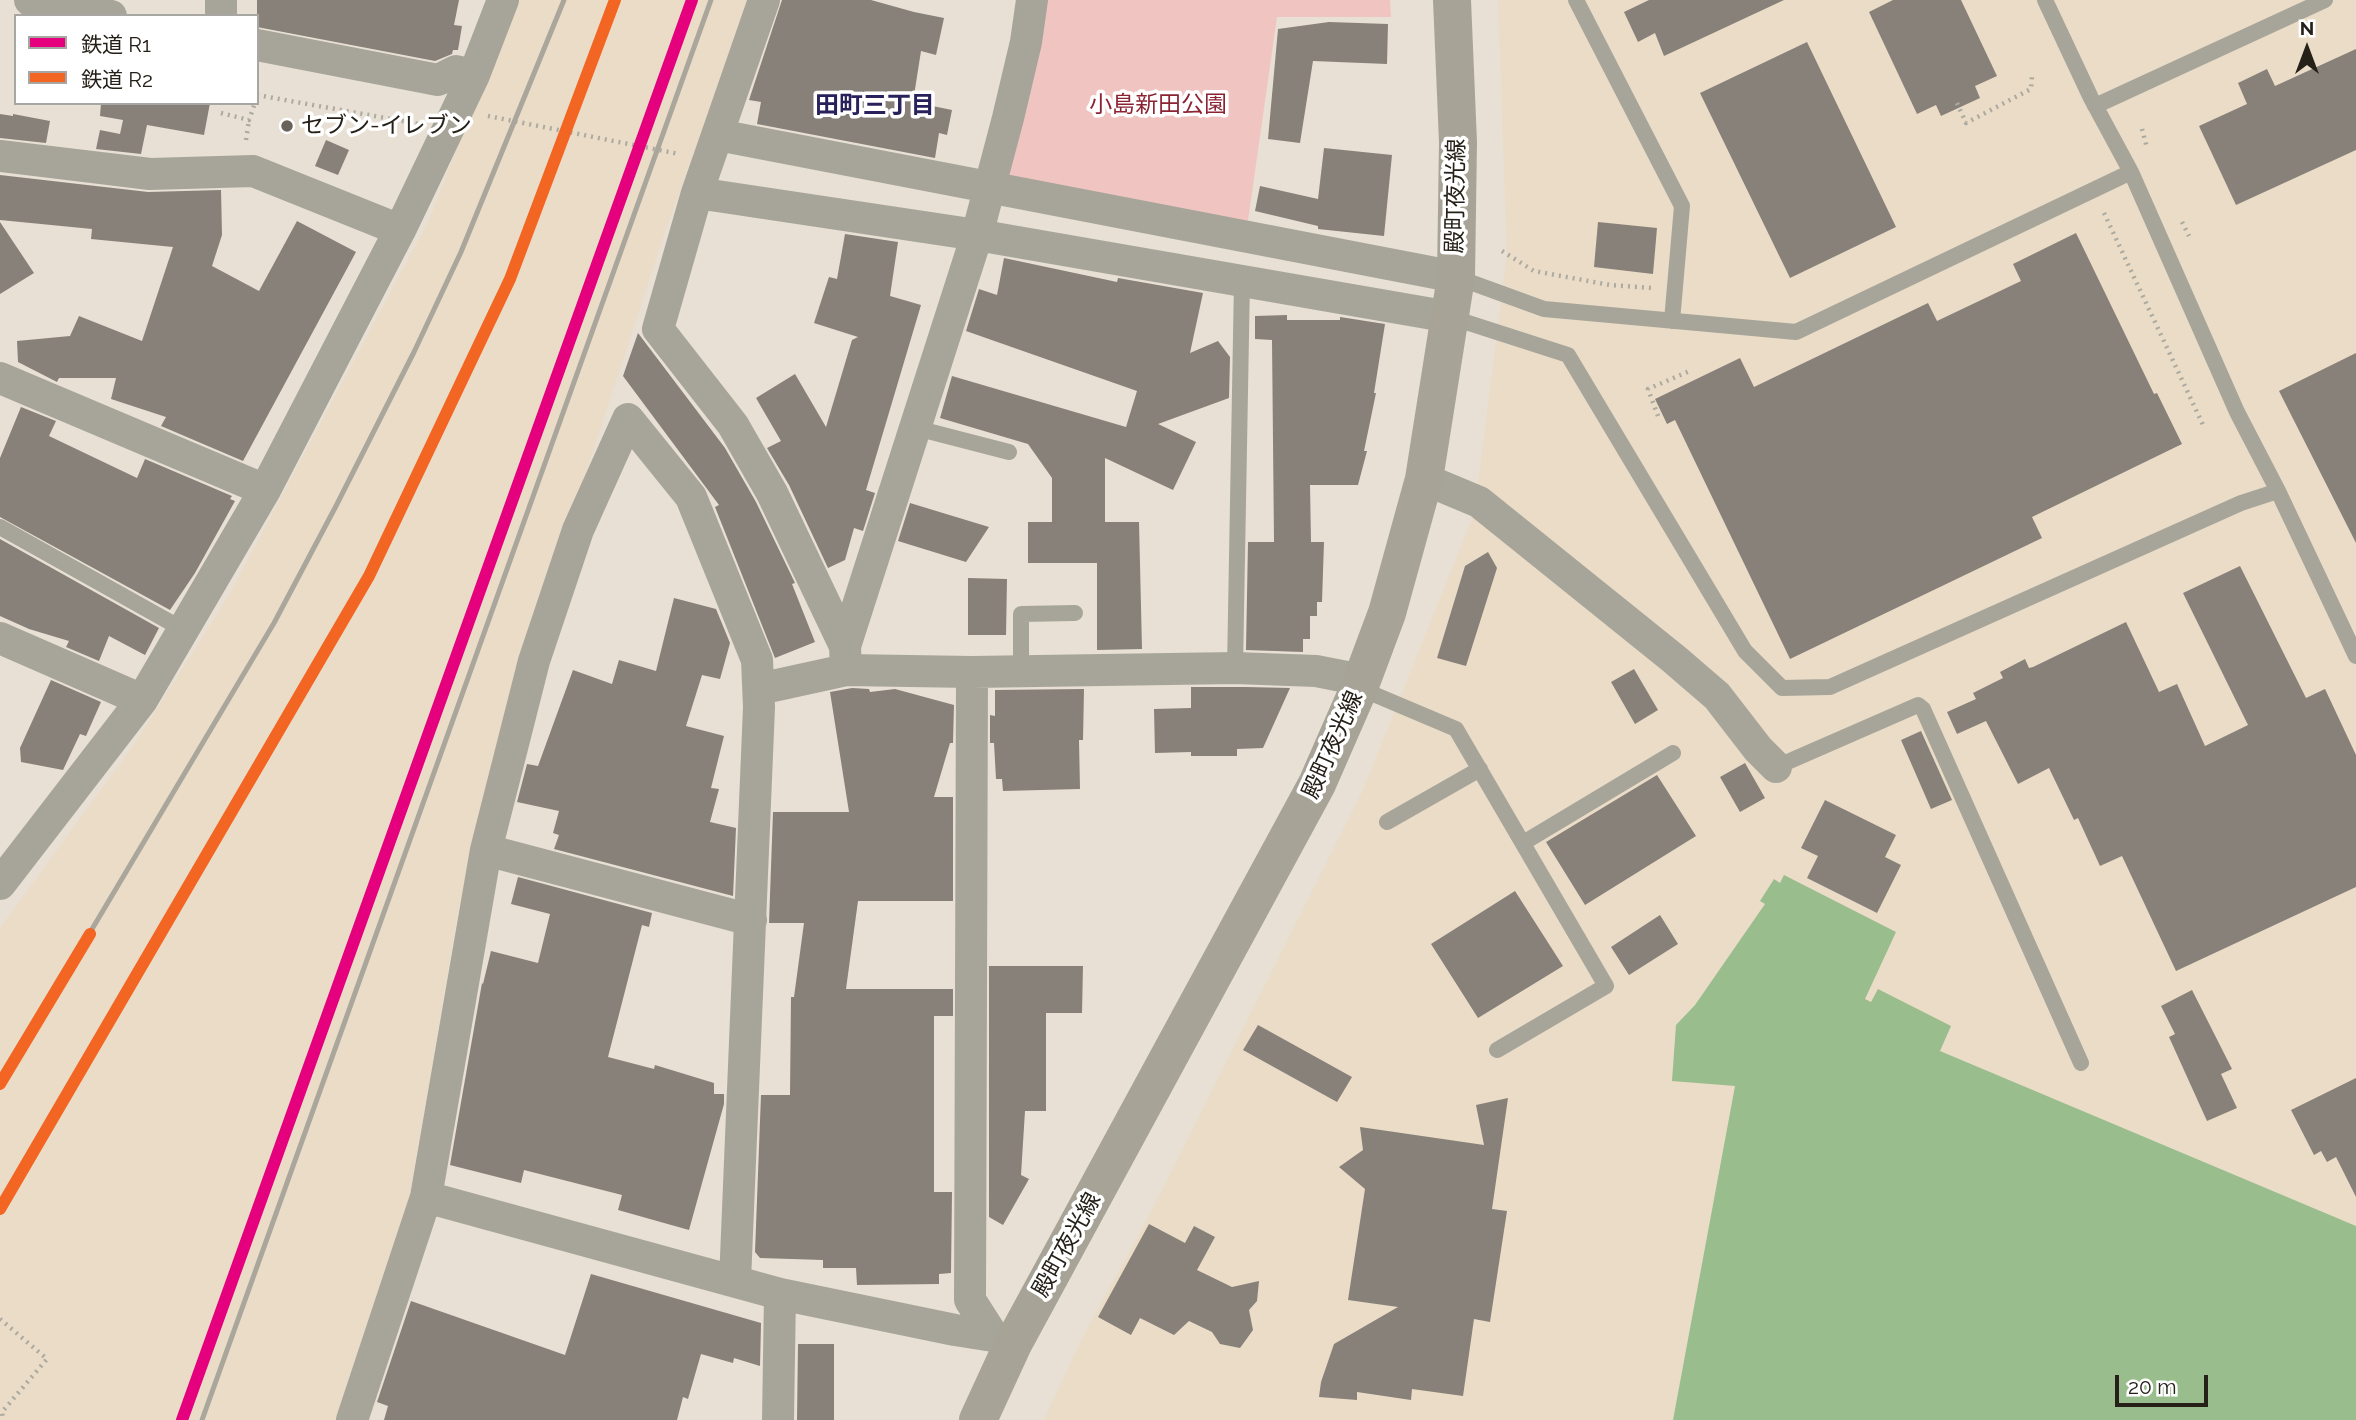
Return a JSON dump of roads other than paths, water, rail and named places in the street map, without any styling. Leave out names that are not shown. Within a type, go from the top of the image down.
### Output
[{"type":"street","points":[[30,0],[101,14]]},
{"type":"street","points":[[0,884],[142,700],[265,490],[400,230],[474,75],[503,0]]},
{"type":"street","points":[[764,0],[697,193],[657,329],[733,425],[783,514],[846,658]]},
{"type":"street","points":[[846,658],[978,235],[1026,42],[1032,0]]},
{"type":"street","name":"殿町夜光線","points":[[978,1420],[1003,1340],[1317,784],[1387,613],[1424,479],[1456,277],[1458,142],[1452,0]]},
{"type":"street","points":[[259,44],[438,80],[456,71],[474,75]]},
{"type":"street","points":[[718,135],[1456,277]]},
{"type":"street","points":[[0,156],[150,174],[253,171],[400,230]]},
{"type":"street","points":[[697,193],[978,235],[1450,317]]},
{"type":"street","points":[[0,378],[265,490]]},
{"type":"street","points":[[352,1420],[426,1198],[486,850],[534,661],[578,530],[628,419],[691,497],[757,660],[759,689],[751,920],[735,1280]]},
{"type":"street","points":[[1424,479],[1479,502],[1653,642],[1717,696],[1758,749],[1776,767]]},
{"type":"street","points":[[0,638],[142,700]]},
{"type":"street","points":[[759,689],[846,658],[972,672],[1235,667],[1316,671],[1360,684]]},
{"type":"street","points":[[972,672],[970,1300],[1003,1340]]},
{"type":"street","points":[[486,850],[751,920]]},
{"type":"street","points":[[426,1198],[780,1294],[1003,1340]]},
{"type":"street","points":[[778,1420],[780,1294]]},
{"type":"lane","points":[[1576,0],[1682,206],[1672,321]]},
{"type":"lane","points":[[2045,0],[2095,106],[2131,172],[2237,412],[2278,491],[2356,656]]},
{"type":"lane","points":[[2095,106],[2325,0]]},
{"type":"lane","points":[[1456,277],[1544,309],[1796,332],[2131,172]]},
{"type":"lane","points":[[1235,667],[1242,281]]},
{"type":"lane","points":[[1450,317],[1568,355],[1745,651],[1782,688],[1830,687],[2241,503],[2278,491]]},
{"type":"lane","points":[[916,428],[1009,452]]},
{"type":"lane","points":[[0,527],[184,630]]},
{"type":"lane","points":[[1021,671],[1021,614],[1075,613]]},
{"type":"lane","points":[[1360,684],[1457,729],[1606,986],[1497,1049]]},
{"type":"lane","points":[[1776,767],[1918,705],[1923,709],[2081,1063]]},
{"type":"lane","points":[[1523,843],[1673,753]]},
{"type":"lane","points":[[1387,822],[1480,769]]},
{"type":"railway","points":[[0,1084],[274,623],[336,506],[461,252],[564,0]]},
{"type":"railway","points":[[182,1420],[692,0]]},
{"type":"railway","points":[[202,1420],[711,0]]},
{"type":"rail line","name":"R2","points":[[0,1209],[369,576],[510,279],[615,0]]},
{"type":"rail line","name":"R1","points":[[182,1420],[692,0]]},
{"type":"rail line","name":"R2","points":[[0,1084],[90,934]]},
{"type":"place","name":"セブン-イレブン","points":[[287,126]]},
{"type":"district","name":"田町三丁目","points":[[875,106]]},
{"type":"park label","name":"小島新田公園","points":[[1158,105]]}]
